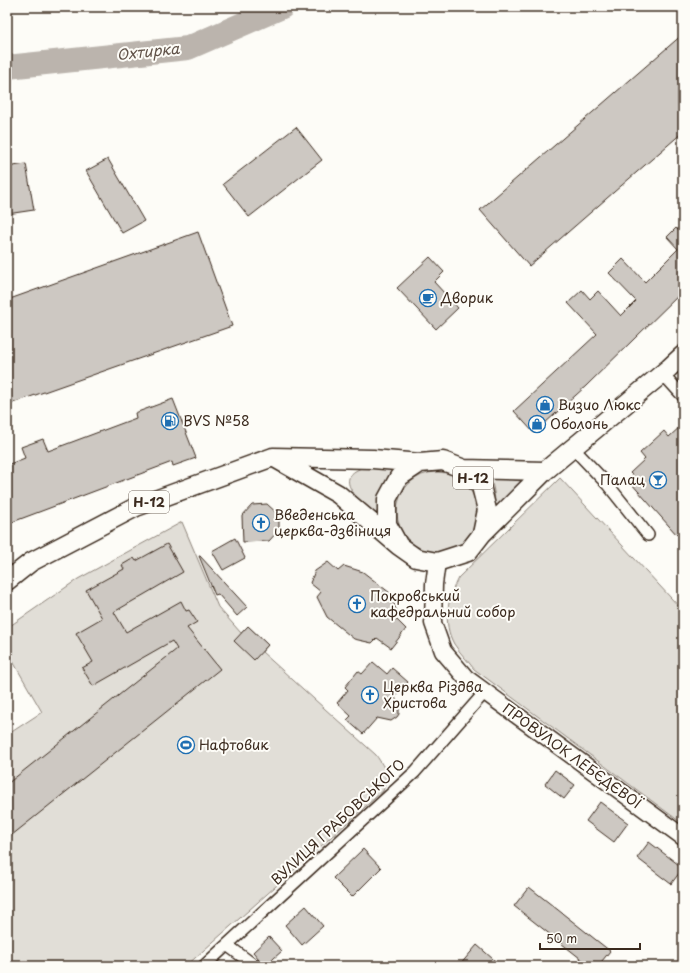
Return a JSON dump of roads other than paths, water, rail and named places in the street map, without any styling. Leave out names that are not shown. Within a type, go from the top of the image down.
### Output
[{"type":"main road","name":"Н-12","points":[[273,457],[338,494],[399,546],[416,558],[437,562],[468,552],[482,534],[545,471],[663,374],[683,355]]},
{"type":"main road","name":"Н-12","points":[[7,581],[31,562],[136,507],[273,457],[373,459],[420,463],[442,461],[464,469],[545,471]]},
{"type":"main road","name":"Н-12","points":[[399,546],[387,524],[387,499],[399,477],[420,463]]},
{"type":"main road","name":"Н-12","points":[[464,469],[481,486],[487,510],[482,534]]},
{"type":"street","points":[[663,374],[683,396]]},
{"type":"street","points":[[573,448],[608,485],[648,536]]},
{"type":"street","points":[[7,570],[31,562]]},
{"type":"street","name":"ПРОВУЛОК ЛЕБЄДЄВОЇ","points":[[437,562],[434,584],[433,623],[444,651],[466,678],[683,837]]},
{"type":"street","name":"ВУЛИЦЯ ГРАБОВСЬКОГО","points":[[204,966],[415,772],[485,692]]},
{"type":"street","points":[[227,945],[255,966]]},
{"type":"waterway","name":"Охтирка","points":[[7,67],[188,48],[282,7]]},
{"type":"place","name":"Дворик","points":[[428,298]]},
{"type":"place","name":"Визио Люкс","points":[[545,405]]},
{"type":"place","name":"BVS №58","points":[[170,421]]},
{"type":"place","name":"Оболонь","points":[[537,424]]},
{"type":"place","name":"Палац","points":[[658,480]]},
{"type":"place","name":"Введенська церква-дзвіниця","points":[[261,523]]},
{"type":"place","name":"Покровський кафедральний собор","points":[[357,604]]},
{"type":"place","name":"Церква Різдва Христова","points":[[370,695]]},
{"type":"place","name":"Нафтовик","points":[[186,745]]}]
